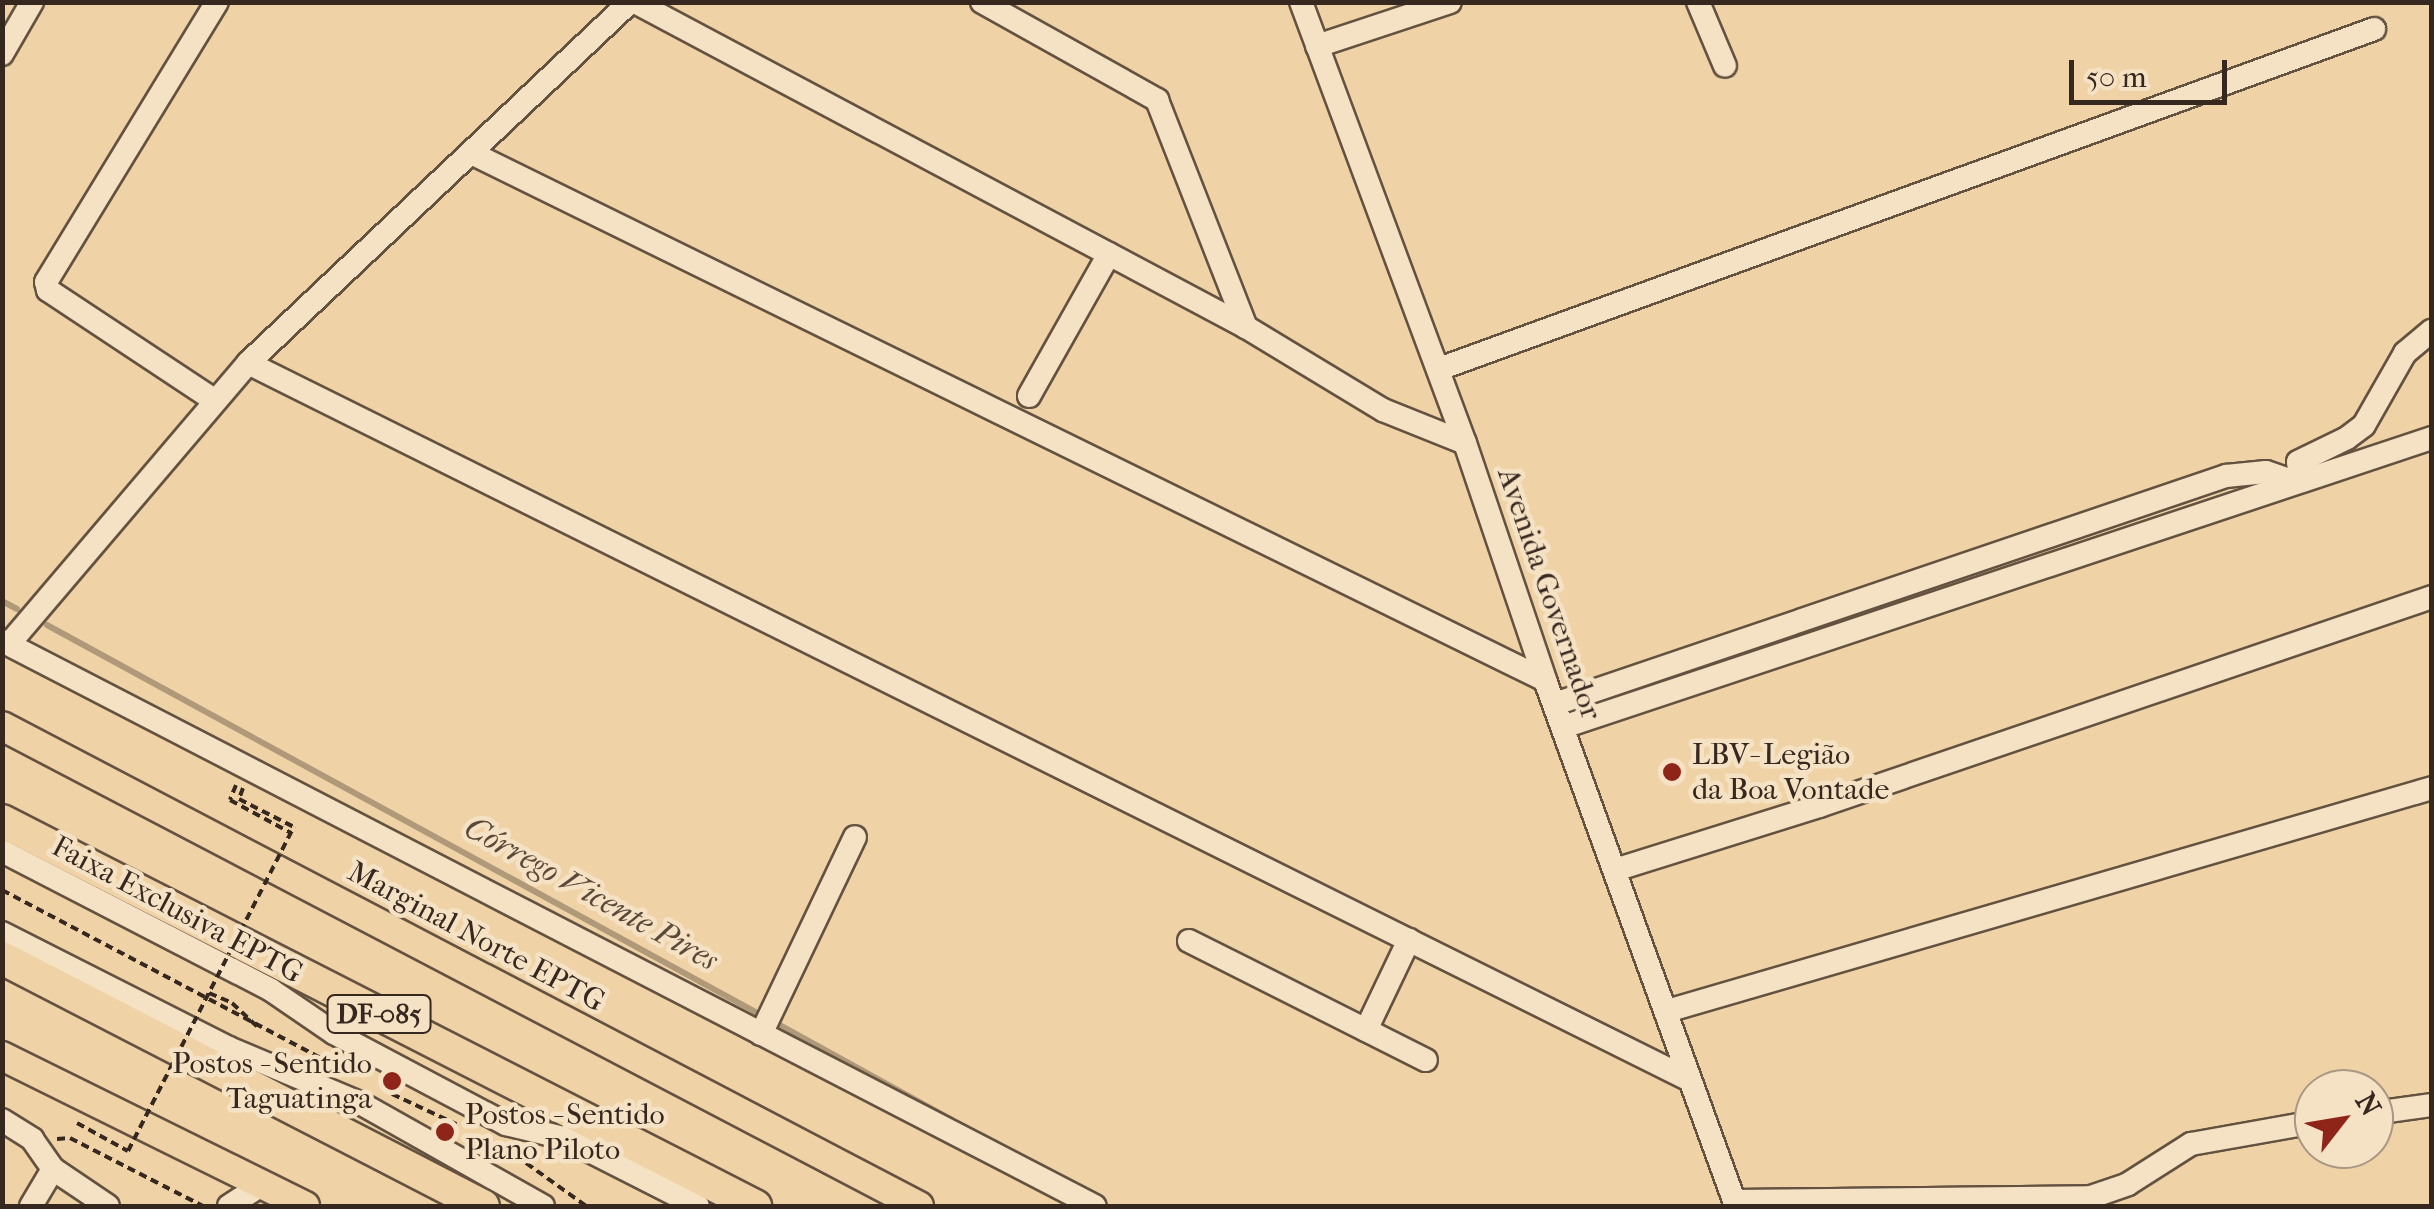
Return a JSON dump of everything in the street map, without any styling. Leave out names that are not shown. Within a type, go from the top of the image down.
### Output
[{"type":"highway","name":"DF-085","points":[[2,821],[755,1206]]},
{"type":"highway","points":[[2,958],[483,1206]]},
{"type":"highway","points":[[2,980],[134,1026]]},
{"type":"main road","name":"Marginal Norte EPTG","points":[[2,726],[918,1206]]},
{"type":"main road","points":[[2,1056],[306,1206]]},
{"type":"street","points":[[2,54],[32,2]]},
{"type":"street","points":[[214,400],[48,290],[46,282],[217,2]]},
{"type":"street","points":[[1095,1206],[6,642],[248,363],[633,2],[1246,327],[1383,410],[1466,444]]},
{"type":"street","points":[[982,2],[1157,100],[1246,327]]},
{"type":"street","name":"Avenida Governador","points":[[1301,2],[1466,444],[1544,680],[1735,1204]]},
{"type":"street","points":[[1316,46],[1450,2]]},
{"type":"street","points":[[1698,2],[1725,66]]},
{"type":"street","points":[[1438,370],[2374,28]]},
{"type":"street","points":[[471,153],[1544,680]]},
{"type":"street","points":[[1029,396],[1110,254]]},
{"type":"street","points":[[2297,481],[2298,462],[2348,438],[2364,425],[2405,354],[2432,330]]},
{"type":"street","points":[[248,363],[1690,1080]]},
{"type":"street","points":[[1559,715],[2432,438]]},
{"type":"street","points":[[1615,870],[1819,806],[2432,597]]},
{"type":"street","points":[[1667,1011],[2432,788]]},
{"type":"street","points":[[760,1034],[855,837]]},
{"type":"street","name":"Faixa Exclusiva EPTG","points":[[2,851],[271,990],[334,1033],[506,1124],[564,1138],[698,1206]]},
{"type":"street","points":[[2,933],[229,1048],[360,1102],[543,1206]]},
{"type":"street","points":[[1366,1030],[1409,940]]},
{"type":"street","points":[[1189,941],[1426,1060]]},
{"type":"street","points":[[2394,1110],[2432,1105]]},
{"type":"street","points":[[2,1120],[32,1139],[53,1169],[108,1206]]},
{"type":"street","points":[[1735,1204],[2090,1197],[2128,1184],[2191,1144],[2294,1126]]},
{"type":"street","points":[[31,1206],[53,1169]]},
{"type":"street","points":[[229,1206],[263,1184]]},
{"type":"path","points":[[77,1123],[128,1151],[294,826],[239,799],[247,767]]},
{"type":"path","points":[[247,767],[230,800],[290,833]]},
{"type":"path","points":[[2,890],[264,1032],[352,1074]]},
{"type":"path","points":[[209,993],[232,1003],[264,1032]]},
{"type":"path","points":[[388,1092],[458,1126]]},
{"type":"path","points":[[32,1139],[70,1138],[202,1206]]},
{"type":"path","points":[[494,1142],[586,1206]]},
{"type":"waterway","name":"Córrego Vicente Pires","points":[[2,601],[17,609]]},
{"type":"waterway","name":"Córrego Vicente Pires","points":[[47,625],[763,1016]]},
{"type":"waterway","name":"Córrego Vicente Pires","points":[[774,1022],[952,1120]]},
{"type":"place","name":"LBV- Legião da Boa Vontade","points":[[1672,772]]},
{"type":"place","name":"Postos - Sentido Taguatinga","points":[[392,1081]]},
{"type":"place","name":"Postos - Sentido Plano Piloto","points":[[445,1132]]}]
